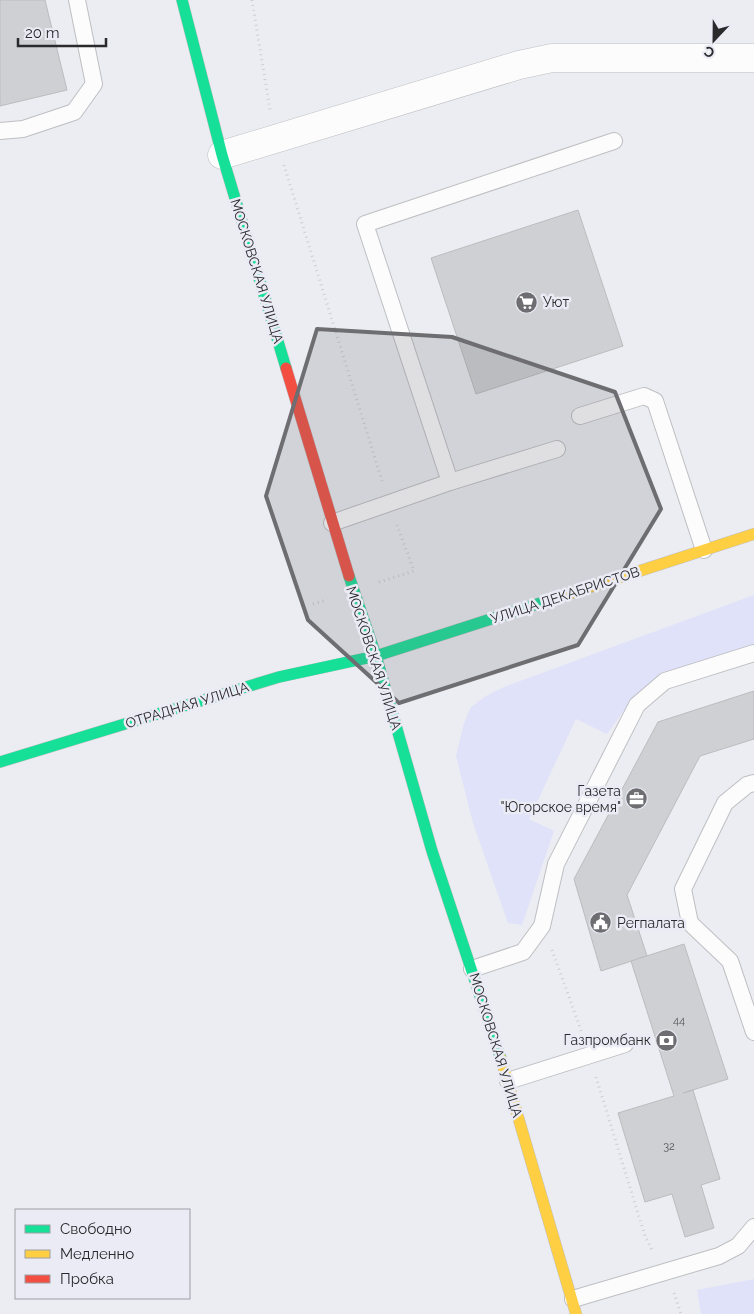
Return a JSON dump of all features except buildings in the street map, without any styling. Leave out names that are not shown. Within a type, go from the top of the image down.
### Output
[{"type":"street","name":"МОСКОВСКАЯ УЛИЦА","points":[[182,0],[222,155],[332,523],[376,656],[432,851],[508,1081],[575,1307]]},
{"type":"street","points":[[222,155],[519,65],[552,58],[754,58]]},
{"type":"street","name":"УЛИЦА ДЕКАБРИСТОВ","points":[[376,656],[754,534]]},
{"type":"street","name":"ОТРАДНАЯ УЛИЦА","points":[[0,762],[279,676],[376,656]]},
{"type":"lane","points":[[0,131],[23,129],[74,112],[94,84],[77,0]]},
{"type":"lane","points":[[450,482],[365,224],[614,141]]},
{"type":"lane","points":[[580,416],[644,396],[655,401],[704,550]]},
{"type":"lane","points":[[332,523],[450,482],[557,449]]},
{"type":"lane","points":[[472,969],[523,952],[542,926],[556,864],[637,705],[665,681],[754,653]]},
{"type":"lane","points":[[754,783],[747,785],[726,803],[683,889],[690,923],[730,961],[754,1032]]},
{"type":"lane","points":[[508,1081],[624,1044]]},
{"type":"lane","points":[[575,1307],[664,1271],[719,1256],[738,1246],[754,1227]]},
{"type":"path","points":[[252,0],[276,138],[388,503],[414,571],[313,604]]},
{"type":"path","points":[[542,926],[561,971],[590,1056],[645,1236],[678,1300],[681,1314]]},
{"type":"highlighted area","points":[[317,329],[452,337],[615,392],[661,509],[578,645],[399,703],[308,620],[266,496]]},
{"type":"shaded area","points":[[754,595],[754,653],[647,687],[633,698],[607,734],[576,719],[529,819],[554,831],[522,925],[508,923],[473,823],[456,756],[464,723],[471,707],[486,696],[504,687]]},
{"type":"shaded area","points":[[754,1279],[754,1314],[701,1314],[697,1290]]},
{"type":"traffic: fast","points":[[182,0],[222,155],[286,368]]},
{"type":"traffic: fast","points":[[349,576],[376,656],[432,851],[501,1059]]},
{"type":"traffic: fast","points":[[0,762],[279,677],[376,656],[553,599]]},
{"type":"traffic: slow","points":[[553,599],[754,534]]},
{"type":"traffic: slow","points":[[501,1059],[576,1314]]},
{"type":"traffic: jam","points":[[286,368],[349,576]]},
{"type":"place","name":"Уют","points":[[527,302]]},
{"type":"place","name":"Газета \"Югорское время\"","points":[[637,799]]},
{"type":"place","name":"Регпалата","points":[[601,923]]},
{"type":"place","name":"Газпромбанк","points":[[667,1040]]}]
